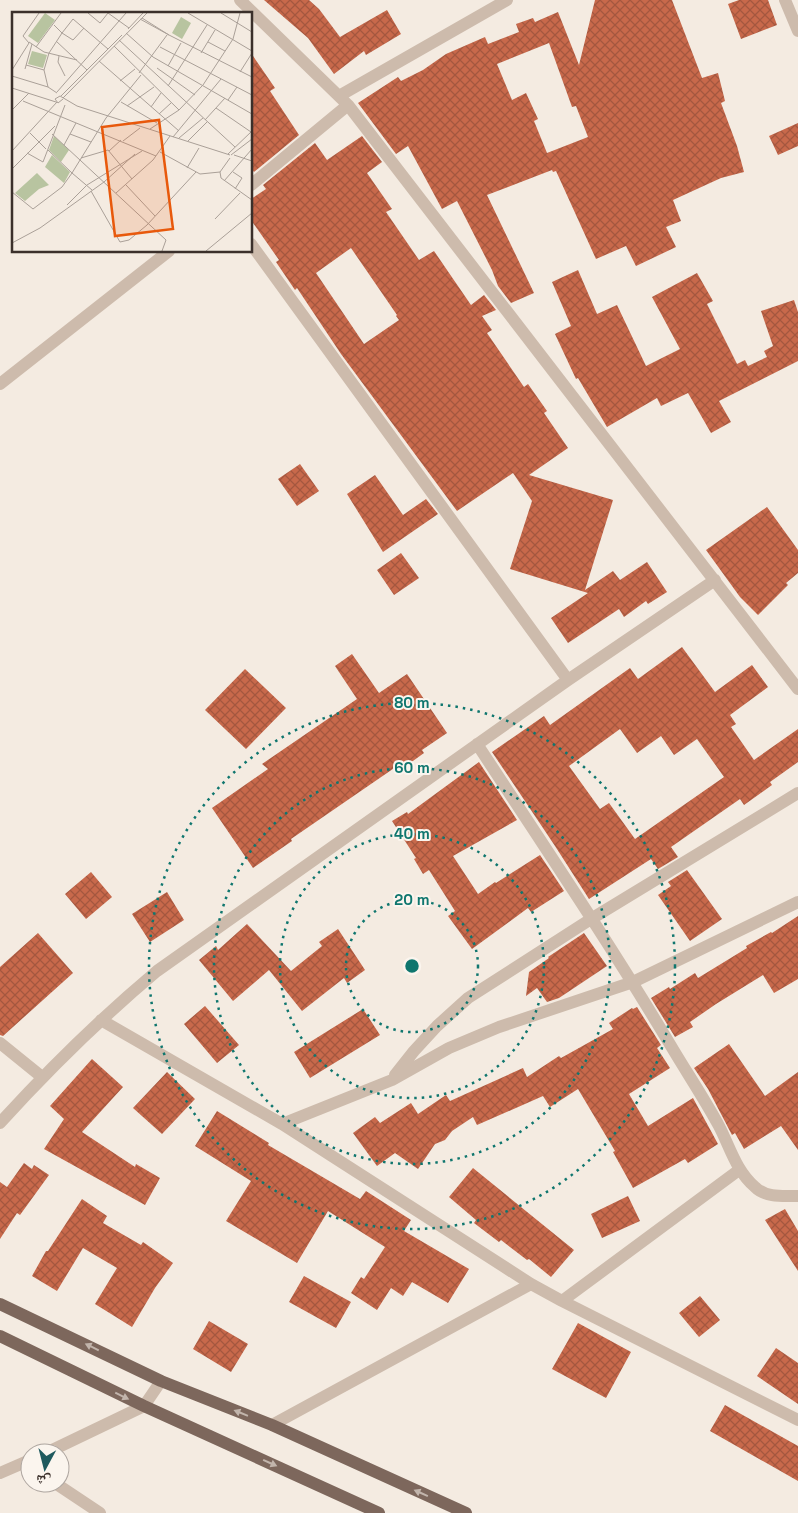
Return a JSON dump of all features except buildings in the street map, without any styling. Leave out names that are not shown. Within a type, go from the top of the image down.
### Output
[{"type":"main road","points":[[0,1304],[161,1380],[272,1425],[466,1513]]},
{"type":"main road","points":[[0,1336],[144,1406],[379,1513]]},
{"type":"street","points":[[240,0],[348,105],[798,689]]},
{"type":"street","points":[[339,96],[507,0]]},
{"type":"street","points":[[785,0],[798,31]]},
{"type":"street","points":[[252,184],[348,105]]},
{"type":"street","points":[[252,245],[568,680]]},
{"type":"street","points":[[0,384],[168,252]]},
{"type":"street","points":[[0,1123],[42,1077],[101,1020],[157,971],[568,680],[714,580]]},
{"type":"street","points":[[477,744],[634,982],[715,1118],[739,1170],[756,1188],[764,1193],[776,1196],[798,1196]]},
{"type":"street","points":[[392,1080],[426,1038],[468,998],[591,919],[798,793]]},
{"type":"street","points":[[282,1124],[392,1080],[449,1048],[499,1027],[634,982],[798,902]]},
{"type":"street","points":[[101,1020],[282,1124],[531,1284],[798,1420]]},
{"type":"street","points":[[0,1043],[42,1077]]},
{"type":"street","points":[[562,1301],[739,1170]]},
{"type":"street","points":[[272,1425],[531,1284]]},
{"type":"street","points":[[68,1443],[144,1406],[161,1380]]},
{"type":"street","points":[[0,1473],[20,1466]]},
{"type":"street","points":[[70,1493],[100,1513]]}]
